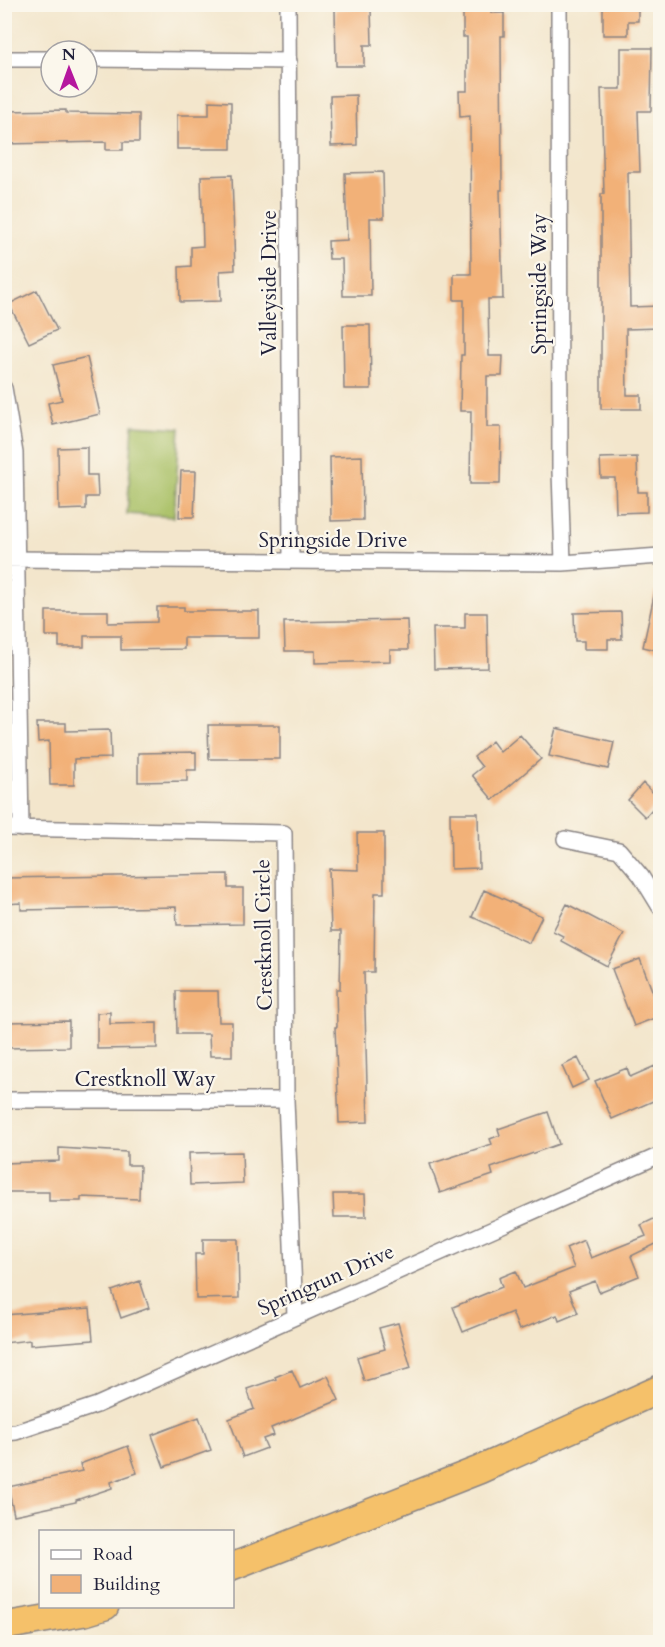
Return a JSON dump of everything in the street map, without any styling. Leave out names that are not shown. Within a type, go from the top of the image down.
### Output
[{"type":"highway","points":[[234,1566],[479,1470],[660,1389]]},
{"type":"highway","points":[[4,1626],[98,1608]]},
{"type":"street","name":"Valleyside Drive","points":[[288,4],[291,560]]},
{"type":"street","name":"Springside Way","points":[[559,4],[560,471],[563,563]]},
{"type":"street","points":[[4,59],[39,59]]},
{"type":"street","points":[[99,59],[289,61]]},
{"type":"street","points":[[4,388],[15,453],[11,559],[21,829]]},
{"type":"street","name":"Springside Drive","points":[[11,559],[563,563],[660,556]]},
{"type":"street","name":"Crestknoll Circle","points":[[4,828],[284,833],[286,1100],[295,1316]]},
{"type":"street","points":[[565,838],[619,850],[641,876],[660,907]]},
{"type":"street","name":"Crestknoll Way","points":[[4,1100],[286,1100]]},
{"type":"street","name":"Springrun Drive","points":[[4,1433],[16,1432],[97,1405],[660,1155]]},
{"type":"green space","points":[[133,425],[180,428],[174,517],[127,514]]},
{"type":"building","points":[[463,4],[490,4],[491,13],[504,13],[504,36],[501,36],[502,190],[500,190],[503,299],[488,299],[489,356],[503,356],[502,376],[487,376],[487,427],[501,427],[500,484],[470,484],[471,411],[460,411],[461,355],[464,355],[464,300],[454,300],[454,274],[471,274],[470,116],[460,117],[459,91],[467,91],[467,37],[463,37]]},
{"type":"building","points":[[603,4],[638,4],[638,21],[628,21],[628,35],[603,35]]},
{"type":"building","points":[[371,8],[372,45],[364,45],[364,66],[336,66],[335,9]]},
{"type":"building","points":[[621,48],[652,48],[651,111],[638,111],[640,172],[628,172],[630,307],[660,306],[660,328],[626,329],[627,395],[641,395],[641,409],[601,409],[601,194],[604,194],[601,89],[621,89]]},
{"type":"building","points":[[356,95],[357,145],[331,146],[330,96]]},
{"type":"building","points":[[209,101],[231,102],[231,149],[177,149],[177,115],[209,115]]},
{"type":"building","points":[[66,110],[66,113],[139,114],[139,142],[123,142],[123,150],[106,150],[106,142],[4,144],[4,111]]},
{"type":"building","points":[[383,172],[384,218],[370,218],[371,296],[343,296],[342,259],[329,259],[328,241],[347,240],[345,173]]},
{"type":"building","points":[[232,175],[235,270],[220,271],[221,301],[180,302],[179,267],[191,266],[191,247],[203,246],[201,176]]},
{"type":"building","points":[[37,290],[57,330],[29,343],[9,304]]},
{"type":"building","points":[[343,325],[370,325],[371,389],[344,389]]},
{"type":"building","points":[[87,357],[100,414],[53,425],[48,403],[62,400],[53,365]]},
{"type":"building","points":[[87,447],[87,475],[97,475],[98,497],[86,497],[86,509],[59,510],[58,448]]},
{"type":"building","points":[[362,456],[363,520],[331,521],[330,457]]},
{"type":"building","points":[[637,457],[638,492],[647,492],[647,512],[616,513],[615,478],[601,478],[600,458]]},
{"type":"building","points":[[181,471],[196,471],[194,517],[179,517]]},
{"type":"building","points":[[655,591],[660,592],[660,651],[643,647]]},
{"type":"building","points":[[157,607],[184,607],[184,611],[259,611],[259,638],[184,638],[184,649],[121,650],[121,636],[84,636],[84,647],[59,647],[59,636],[46,636],[46,611],[108,611],[108,623],[157,622]]},
{"type":"building","points":[[621,612],[622,639],[608,639],[608,649],[584,649],[584,641],[575,641],[574,613]]},
{"type":"building","points":[[465,613],[487,613],[488,668],[434,669],[433,628],[465,628]]},
{"type":"building","points":[[407,620],[408,650],[390,650],[390,661],[315,663],[315,651],[285,651],[284,622]]},
{"type":"building","points":[[37,723],[66,723],[66,731],[110,730],[111,758],[74,759],[74,785],[50,785],[49,741],[38,742]]},
{"type":"building","points":[[208,725],[280,725],[280,759],[209,759]]},
{"type":"building","points":[[556,728],[614,742],[608,769],[549,756]]},
{"type":"building","points":[[520,735],[541,759],[493,800],[472,775],[482,767],[474,757],[492,741],[500,752]]},
{"type":"building","points":[[196,752],[196,770],[187,770],[187,781],[138,782],[138,753]]},
{"type":"building","points":[[660,782],[660,814],[654,807],[645,817],[628,800],[643,783],[652,792]]},
{"type":"building","points":[[450,813],[478,813],[479,868],[451,869]]},
{"type":"building","points":[[357,833],[384,833],[384,893],[375,893],[374,972],[364,972],[368,1122],[339,1123],[335,1027],[337,1027],[336,989],[340,989],[341,931],[331,931],[329,869],[358,870]]},
{"type":"building","points":[[228,874],[228,888],[243,888],[243,924],[177,925],[176,907],[21,910],[21,903],[4,904],[4,878]]},
{"type":"building","points":[[484,890],[542,916],[529,943],[472,917]]},
{"type":"building","points":[[567,904],[624,934],[607,966],[561,941],[563,936],[553,931]]},
{"type":"building","points":[[640,959],[660,1016],[634,1026],[612,969]]},
{"type":"building","points":[[176,991],[218,991],[219,1022],[232,1022],[232,1056],[210,1056],[209,1034],[177,1034]]},
{"type":"building","points":[[110,1012],[110,1024],[157,1023],[157,1048],[97,1049],[97,1013]]},
{"type":"building","points":[[69,1021],[69,1047],[4,1048],[4,1022]]},
{"type":"building","points":[[578,1058],[589,1080],[572,1088],[562,1066]]},
{"type":"building","points":[[655,1066],[660,1079],[660,1098],[612,1119],[595,1081],[627,1068],[630,1077]]},
{"type":"building","points":[[548,1112],[559,1144],[491,1168],[493,1175],[440,1193],[430,1164],[492,1144],[490,1139],[500,1135],[498,1129]]},
{"type":"building","points":[[59,1148],[127,1152],[127,1165],[140,1165],[139,1199],[81,1197],[81,1201],[49,1201],[49,1192],[4,1192],[4,1163],[59,1161]]},
{"type":"building","points":[[242,1152],[243,1183],[190,1185],[189,1153]]},
{"type":"building","points":[[333,1194],[365,1194],[366,1217],[334,1217]]},
{"type":"building","points":[[660,1216],[660,1242],[631,1256],[639,1276],[599,1292],[595,1281],[569,1291],[578,1313],[559,1321],[557,1315],[519,1330],[512,1312],[463,1332],[453,1307],[502,1287],[499,1278],[516,1271],[523,1288],[574,1268],[566,1248],[584,1240],[591,1258],[646,1236],[641,1225]]},
{"type":"building","points":[[203,1239],[238,1239],[239,1298],[196,1299],[195,1254],[203,1254]]},
{"type":"building","points":[[140,1281],[149,1308],[121,1318],[112,1291]]},
{"type":"building","points":[[90,1308],[93,1340],[30,1345],[30,1340],[4,1343],[4,1315]]},
{"type":"building","points":[[398,1323],[411,1368],[364,1381],[357,1357],[385,1349],[379,1328]]},
{"type":"building","points":[[292,1370],[300,1388],[328,1376],[339,1400],[271,1428],[274,1435],[263,1439],[267,1448],[243,1457],[229,1419],[254,1409],[247,1389],[276,1379],[275,1377]]},
{"type":"building","points":[[199,1417],[211,1450],[164,1467],[152,1435]]},
{"type":"building","points":[[128,1446],[137,1473],[111,1482],[112,1488],[76,1500],[76,1502],[14,1515],[8,1487],[82,1471],[80,1464]]}]
